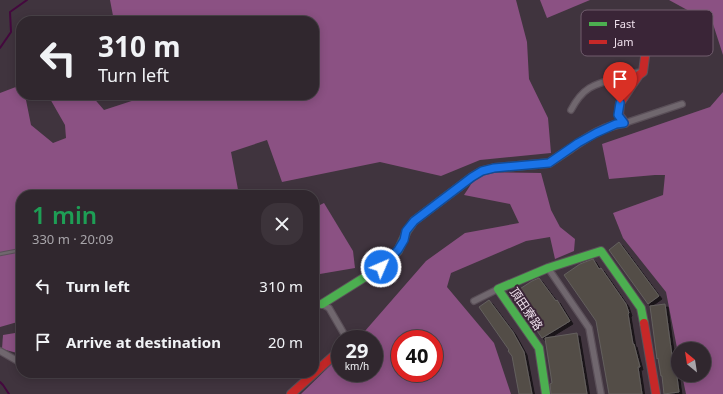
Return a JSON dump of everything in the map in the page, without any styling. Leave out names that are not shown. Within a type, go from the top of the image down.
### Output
[{"type":"street","points":[[643,72],[645,56]]},
{"type":"street","points":[[571,110],[582,93],[596,84],[634,72],[643,72]]},
{"type":"street","points":[[624,123],[618,115],[620,103],[638,75],[643,72]]},
{"type":"street","points":[[319,304],[381,267],[398,250],[404,240],[406,231],[414,221],[482,171],[494,168],[549,163],[578,143],[616,124],[624,123],[682,104]]},
{"type":"street","name":"頂田寮路","points":[[546,394],[539,348],[498,289],[548,268],[601,251],[642,308],[656,394]]},
{"type":"street","points":[[548,268],[589,328],[601,394]]},
{"type":"street","points":[[474,301],[498,289]]},
{"type":"street","points":[[319,305],[329,308],[342,330]]},
{"type":"street","points":[[0,351],[16,360]]},
{"type":"street","points":[[319,369],[331,358]]},
{"type":"street","points":[[291,394],[309,378]]},
{"type":"lane","points":[[0,254],[16,251]]},
{"type":"shaded area","points":[[110,0],[516,0],[527,42],[529,79],[548,118],[551,153],[480,160],[441,176],[380,162],[282,182],[267,140],[231,152],[238,190],[16,190],[16,322],[0,327],[0,93],[16,87],[16,100],[26,100],[31,125],[53,143],[66,138],[65,125],[51,100],[95,100],[104,110],[135,100],[319,100],[319,16],[113,16]]},
{"type":"shaded area","points":[[540,0],[590,0],[547,18]]},
{"type":"shaded area","points":[[669,0],[723,0],[723,55],[713,24],[713,10],[687,10]]},
{"type":"shaded area","points":[[723,92],[723,394],[686,394],[683,382],[711,382],[711,342],[676,342],[666,292],[623,238],[613,213],[663,195],[665,175],[609,179],[602,144],[710,107]]},
{"type":"shaded area","points":[[479,172],[541,173],[551,210],[560,227],[575,239],[574,251],[555,259],[550,237],[526,241],[451,273],[447,287],[494,343],[511,394],[301,394],[331,365],[331,382],[383,382],[383,330],[366,330],[426,261],[465,233],[519,223],[510,204],[464,195]]},
{"type":"shaded area","points":[[324,203],[353,251],[355,268],[319,274],[319,206]]},
{"type":"shaded area","points":[[16,333],[16,353],[2,349],[3,335]]},
{"type":"building","points":[[619,242],[659,296],[648,304],[609,250]]},
{"type":"building","points":[[593,259],[626,304],[629,313],[633,344],[640,367],[638,367],[642,394],[609,394],[596,321],[564,275],[580,264]]},
{"type":"building","points":[[539,278],[556,301],[557,300],[570,321],[542,338],[512,294]]},
{"type":"building","points":[[489,300],[513,332],[524,352],[532,394],[519,394],[512,356],[479,307]]},
{"type":"building","points":[[665,304],[671,348],[671,382],[678,382],[679,392],[664,394],[662,376],[658,358],[657,359],[650,306]]},
{"type":"building","points":[[577,333],[587,394],[551,394],[550,384],[552,383],[545,338]]},
{"type":"waterway","points":[[0,48],[11,32],[10,12],[27,0]]},
{"type":"waterway","points":[[0,382],[9,394]]},
{"type":"traffic: fast","points":[[322,304],[381,267],[398,251],[407,231],[414,221],[472,177],[482,171],[494,168],[549,163],[570,149]]},
{"type":"traffic: fast","points":[[546,394],[539,348],[498,289],[548,268],[601,251],[641,308],[644,323]]},
{"type":"traffic: jam","points":[[570,149],[589,136],[603,129],[625,123],[619,115],[620,103],[639,75],[643,72],[645,56]]},
{"type":"traffic: jam","points":[[644,323],[656,394]]},
{"type":"traffic: jam","points":[[319,369],[331,358]]},
{"type":"traffic: jam","points":[[291,394],[309,378]]},
{"type":"route","points":[[381,267],[398,250],[404,240],[406,231],[414,221],[472,177],[482,171],[494,168],[549,163],[578,143],[596,133],[616,124],[624,123],[618,115],[620,103]]}]
